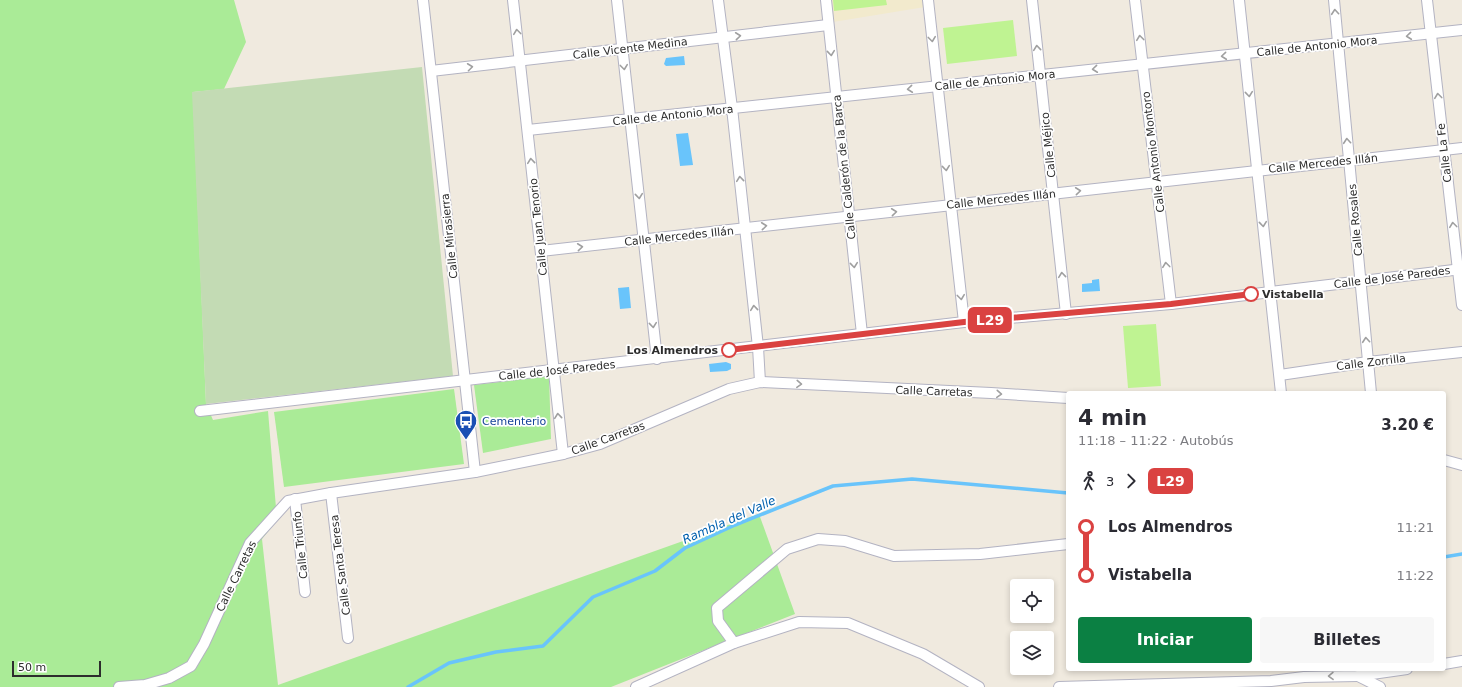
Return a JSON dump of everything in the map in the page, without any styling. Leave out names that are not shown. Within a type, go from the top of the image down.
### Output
[{"type":"street","name":"Calle Mirasierra","points":[[423,0],[475,472]]},
{"type":"street","name":"Calle Juan Tenorio","points":[[513,0],[563,454]]},
{"type":"street","points":[[617,0],[657,359]]},
{"type":"street","points":[[718,0],[732,108],[758,347],[760,382]]},
{"type":"street","name":"Calle Calderón de la Barca","points":[[826,0],[862,334]]},
{"type":"street","points":[[928,0],[964,322]]},
{"type":"street","name":"Calle Méjico","points":[[1032,0],[1066,314]]},
{"type":"street","name":"Calle Antonio Montoro","points":[[1135,0],[1171,304]]},
{"type":"street","points":[[1239,0],[1282,391]]},
{"type":"street","name":"Calle Rosales","points":[[1334,0],[1371,391]]},
{"type":"street","name":"Calle La Fe","points":[[1427,0],[1444,150],[1460,269],[1462,306]]},
{"type":"street","name":"Calle Vicente Medina","points":[[431,71],[828,25]]},
{"type":"street","name":"Calle de Antonio Mora","points":[[528,130],[1462,30]]},
{"type":"street","name":"Calle Mercedes Illán","points":[[541,251],[1462,148]]},
{"type":"street","name":"Calle de José Paredes","points":[[200,411],[657,359],[964,322],[1171,304],[1460,269]]},
{"type":"street","name":"Calle Zorrilla","points":[[1280,375],[1368,362],[1462,352]]},
{"type":"street","name":"Calle Carretas","points":[[119,687],[145,685],[169,678],[191,666],[204,644],[250,543],[288,501],[331,493],[475,472],[563,454],[600,444],[729,389],[760,382],[1066,398]]},
{"type":"street","points":[[1446,461],[1462,465]]},
{"type":"street","name":"Calle Santa Teresa","points":[[331,493],[348,638]]},
{"type":"street","name":"Calle Triunfo","points":[[295,499],[305,592]]},
{"type":"street","points":[[734,643],[718,621],[717,608],[786,549],[818,539],[845,541],[894,556],[980,554],[1066,544]]},
{"type":"street","points":[[636,687],[734,643],[798,622],[848,623],[923,654],[980,687]]},
{"type":"street","points":[[1446,664],[1462,661]]},
{"type":"street","points":[[1060,687],[1271,684],[1303,673],[1358,676],[1393,671]]},
{"type":"street","points":[[1358,676],[1360,687]]},
{"type":"street","points":[[1358,676],[1380,687]]},
{"type":"shaded area","points":[[831,0],[924,0],[925,7],[833,22]]},
{"type":"green space","points":[[0,0],[234,0],[246,42],[224,89],[193,92],[206,404],[213,420],[268,411],[277,520],[262,539],[278,685],[759,514],[795,614],[611,687],[0,687]]},
{"type":"green space","points":[[833,0],[886,0],[887,5],[834,11]]},
{"type":"green space","points":[[1013,20],[1017,56],[947,64],[943,28]]},
{"type":"green space","points":[[422,67],[453,376],[206,404],[192,92]]},
{"type":"green space","points":[[1156,324],[1161,386],[1128,388],[1123,326]]},
{"type":"green space","points":[[549,376],[551,439],[483,453],[474,385]]},
{"type":"green space","points":[[454,389],[464,464],[284,487],[274,412]]},
{"type":"water","points":[[684,56],[685,65],[666,66],[664,64],[666,58]]},
{"type":"water","points":[[688,133],[693,165],[680,166],[676,134]]},
{"type":"water","points":[[1099,279],[1100,291],[1082,292],[1082,284],[1092,283],[1092,280]]},
{"type":"water","points":[[629,287],[631,308],[620,309],[618,288]]},
{"type":"water","points":[[726,362],[731,364],[731,369],[727,371],[710,372],[709,364]]},
{"type":"waterway","name":"Rambla del Valle","points":[[408,687],[449,663],[496,652],[543,646],[593,597],[655,571],[685,548],[735,525],[833,486],[912,479],[1066,493]]},
{"type":"waterway","name":"Rambla del Valle","points":[[1446,557],[1462,554]]},
{"type":"bus line","name":"L29","points":[[729,350],[964,322],[1171,304],[1251,294]]},
{"type":"place","name":"Vistabella","points":[[1251,294]]},
{"type":"place","name":"Los Almendros","points":[[729,350]]},
{"type":"place","name":"Cementerio","points":[[466,440]]}]
